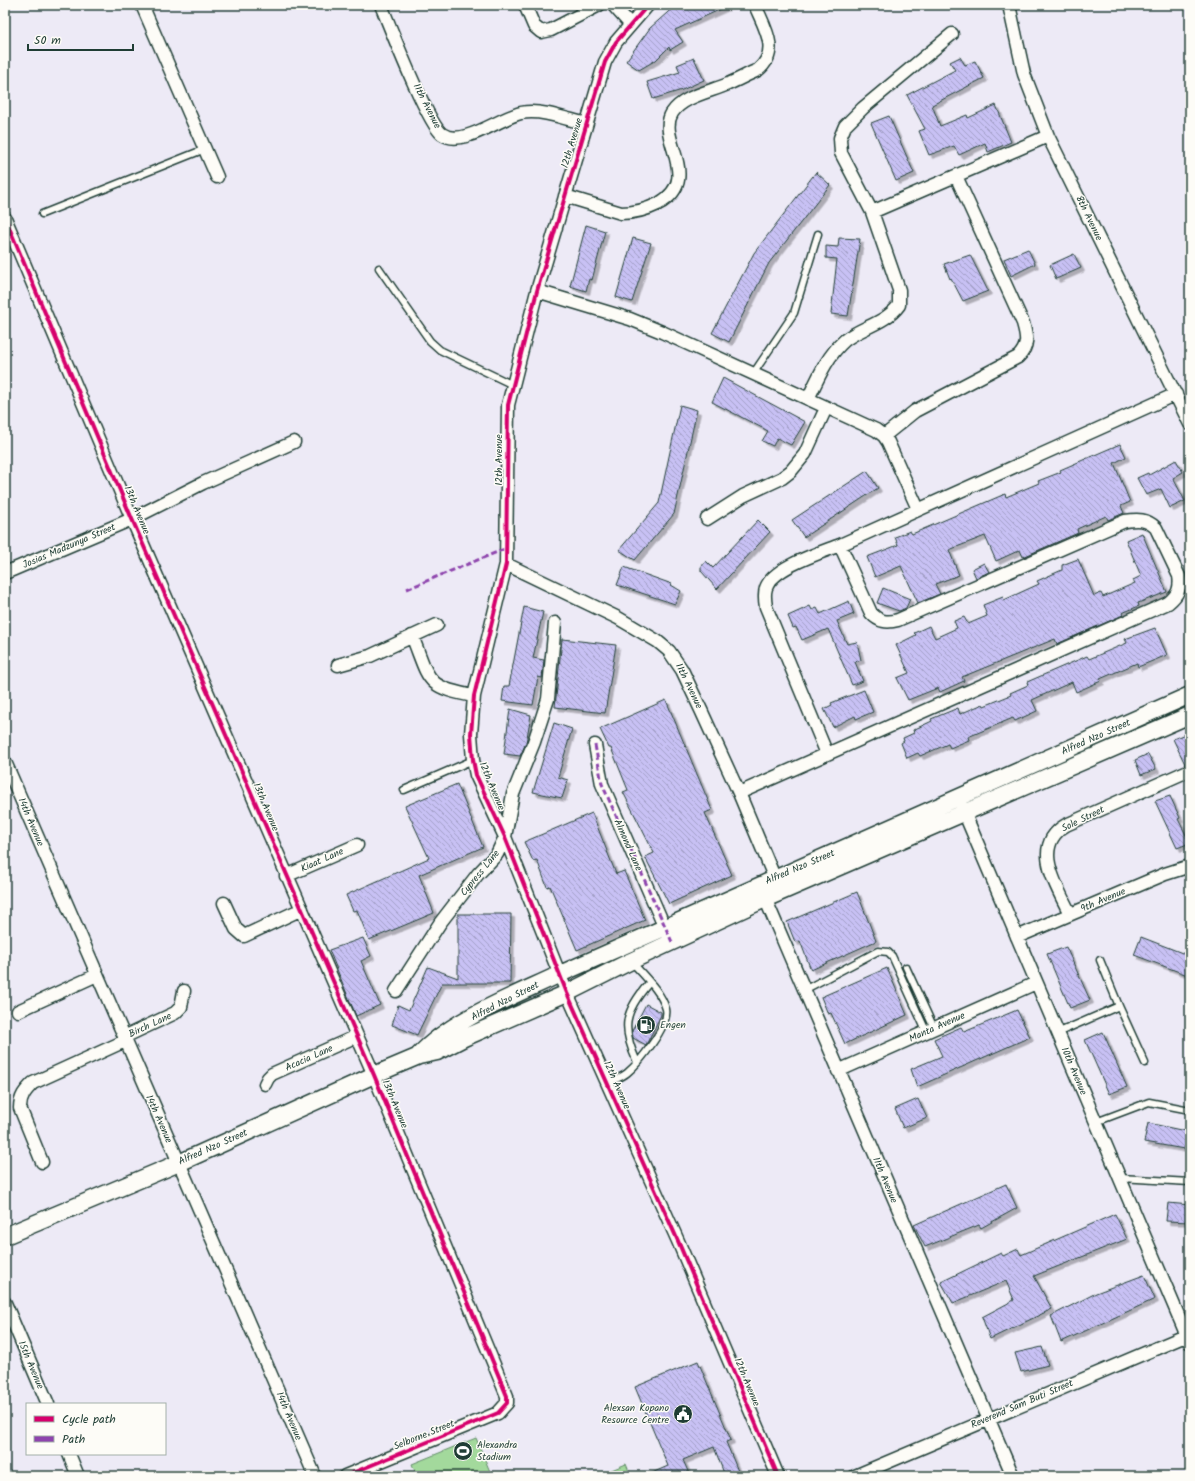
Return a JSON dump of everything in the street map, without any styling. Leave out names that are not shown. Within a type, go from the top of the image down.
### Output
[{"type":"street","points":[[142,5],[217,177]]},
{"type":"street","name":"11th Avenue","points":[[381,5],[419,94],[440,133],[454,138],[469,135],[504,119],[527,112],[551,115],[586,124]]},
{"type":"street","points":[[525,5],[534,26],[541,32],[551,30],[598,5]]},
{"type":"street","points":[[613,5],[630,24]]},
{"type":"street","name":"12th Avenue","points":[[648,5],[630,24],[608,57],[586,124],[537,290],[513,385],[507,420],[506,564],[474,696],[471,734],[473,760],[476,775],[505,837],[567,993],[678,1241],[778,1476]]},
{"type":"street","points":[[565,196],[621,214],[634,213],[652,207],[671,195],[677,185],[678,176],[669,126],[672,112],[693,98],[758,70],[766,64],[769,57],[770,47],[768,36],[754,5]]},
{"type":"street","name":"8th Avenue","points":[[1009,5],[1024,74],[1048,136],[1190,424]]},
{"type":"street","points":[[808,399],[826,362],[841,344],[864,328],[889,316],[899,306],[899,290],[872,212],[841,153],[840,138],[845,126],[863,108],[952,34]]},
{"type":"street","points":[[872,212],[1048,136]]},
{"type":"street","points":[[884,436],[915,411],[1018,357],[1024,351],[1027,343],[1023,323],[956,176]]},
{"type":"street","name":"13th Avenue","points":[[5,218],[132,519],[286,876],[302,909],[374,1075],[504,1387],[507,1404]]},
{"type":"street","points":[[537,290],[630,319],[662,332],[876,430],[884,436],[888,442],[918,510]]},
{"type":"street","points":[[826,754],[766,607],[766,588],[779,572],[1176,394]]},
{"type":"street","points":[[707,519],[743,496],[782,478],[791,471],[805,454],[826,408]]},
{"type":"street","name":"Josias Madzunya Street","points":[[5,573],[132,519],[203,483],[294,442]]},
{"type":"street","points":[[739,793],[1168,603],[1174,598],[1181,584],[1179,576],[1156,528],[1151,522],[1135,519],[1126,521],[898,620],[886,622],[875,618],[871,613],[840,545]]},
{"type":"street","name":"11th Avenue","points":[[506,564],[618,618],[657,641],[670,651],[682,670],[739,793],[781,893]]},
{"type":"street","name":"Cypress Lane","points":[[396,991],[440,923],[478,874],[497,854],[505,837],[513,794],[534,742],[548,699],[555,623]]},
{"type":"street","points":[[338,665],[370,656],[437,625]]},
{"type":"street","points":[[412,636],[432,682],[448,691],[474,696]]},
{"type":"street","name":"Alfred Nzo Street","points":[[419,1056],[436,1039],[473,1017],[560,974],[628,953],[672,942],[781,893],[1190,695]]},
{"type":"street","name":"Alfred Nzo Street","points":[[5,1236],[178,1163],[374,1075],[419,1056],[438,1052],[464,1038],[567,993],[628,953],[665,926],[759,884],[1190,715]]},
{"type":"street","name":"Almond Lane","points":[[595,744],[602,784],[672,942]]},
{"type":"street","name":"14th Avenue","points":[[5,762],[315,1476]]},
{"type":"street","name":"Sole Street","points":[[1070,914],[1049,863],[1048,854],[1053,836],[1066,825],[1190,770]]},
{"type":"street","name":"10th Avenue","points":[[961,806],[1119,1178],[1189,1338]]},
{"type":"street","name":"Kiaat Lane","points":[[286,876],[357,845]]},
{"type":"street","name":"9th Avenue","points":[[1017,938],[1177,869],[1190,866]]},
{"type":"street","name":"11th Avenue","points":[[759,884],[1013,1476]]},
{"type":"street","points":[[224,903],[236,929],[244,936],[302,909]]},
{"type":"street","points":[[18,1011],[97,975]]},
{"type":"street","name":"Manta Avenue","points":[[838,1071],[1036,983]]},
{"type":"street","name":"Birch Lane","points":[[42,1162],[20,1108],[20,1102],[25,1090],[33,1083],[124,1039],[178,1010],[181,1007],[184,991]]},
{"type":"street","name":"Acacia Lane","points":[[265,1084],[272,1074],[357,1036]]},
{"type":"street","name":"15th Avenue","points":[[5,1303],[48,1403]]},
{"type":"street","name":"Reverend Sam Buti Street","points":[[855,1476],[988,1418],[1189,1338]]},
{"type":"street","name":"Selborne Street","points":[[345,1476],[498,1413],[507,1404]]},
{"type":"street","points":[[69,1455],[78,1476]]},
{"type":"lane","points":[[42,214],[205,149]]},
{"type":"lane","points":[[753,374],[794,313],[818,234]]},
{"type":"lane","points":[[379,268],[430,341],[440,350],[513,385]]},
{"type":"lane","points":[[404,790],[473,760]]},
{"type":"lane","points":[[804,990],[878,951],[884,950],[892,956],[930,1030]]},
{"type":"lane","points":[[607,1083],[626,1074],[637,1062],[652,1044],[666,1014],[662,1001],[628,953]]},
{"type":"lane","points":[[1100,960],[1145,1063]]},
{"type":"lane","points":[[906,967],[930,1030]]},
{"type":"lane","points":[[637,1062],[630,1047],[626,1029],[638,996],[649,983]]},
{"type":"lane","points":[[1057,1033],[1119,1006]]},
{"type":"lane","points":[[1096,1122],[1149,1102],[1190,1110]]},
{"type":"lane","points":[[1119,1178],[1190,1182]]},
{"type":"green space","name":"Alexandra Stadium","points":[[476,1438],[491,1474],[497,1476],[417,1476],[412,1464]]},
{"type":"green space","points":[[626,1464],[631,1476],[597,1476]]},
{"type":"building","points":[[676,5],[730,5],[675,30],[683,42],[670,50],[669,47],[656,60],[639,70],[626,61],[650,28]]},
{"type":"building","points":[[960,57],[965,65],[975,61],[984,78],[932,105],[940,126],[967,115],[968,118],[996,105],[1011,142],[988,152],[985,143],[959,155],[954,146],[929,155],[919,131],[925,129],[907,95],[955,70],[950,62]]},
{"type":"building","points":[[694,58],[704,80],[682,90],[653,99],[647,82],[680,72],[677,65]]},
{"type":"building","points":[[889,116],[914,173],[896,181],[871,123]]},
{"type":"building","points":[[816,172],[830,185],[769,263],[729,342],[712,333],[754,253]]},
{"type":"building","points":[[586,225],[605,231],[592,280],[589,279],[586,291],[570,286]]},
{"type":"building","points":[[633,238],[651,243],[632,302],[616,297]]},
{"type":"building","points":[[839,238],[860,239],[848,316],[831,314],[837,259],[826,258],[826,246],[838,247]]},
{"type":"building","points":[[1028,249],[1035,264],[1011,276],[1004,259]]},
{"type":"building","points":[[1074,254],[1081,268],[1056,279],[1050,265]]},
{"type":"building","points":[[970,255],[988,291],[963,301],[951,278],[950,279],[944,264]]},
{"type":"building","points":[[723,378],[805,422],[791,445],[777,438],[773,446],[762,441],[768,431],[712,402]]},
{"type":"building","points":[[680,405],[697,410],[674,514],[635,560],[619,550],[659,503]]},
{"type":"building","points":[[1120,444],[1126,457],[1114,463],[1130,502],[1121,506],[1124,513],[1108,520],[1106,516],[1077,529],[1078,533],[1023,557],[1020,550],[996,561],[985,536],[949,550],[959,575],[935,584],[940,594],[918,603],[901,566],[875,577],[867,557],[898,545],[895,537],[910,531],[912,534],[1005,494],[1006,497],[1039,483],[1038,481],[1061,472],[1060,470]]},
{"type":"building","points":[[1176,460],[1183,472],[1173,478],[1185,501],[1170,508],[1161,489],[1146,495],[1137,478],[1148,473],[1149,475]]},
{"type":"building","points":[[867,471],[878,488],[804,537],[792,520]]},
{"type":"building","points":[[758,520],[770,532],[717,589],[701,571],[701,567],[706,561],[713,568]]},
{"type":"building","points":[[1142,533],[1167,592],[1138,603],[1139,606],[1122,613],[1123,615],[1057,644],[1055,639],[962,677],[964,681],[940,692],[938,688],[908,700],[897,678],[909,673],[896,645],[916,635],[914,633],[929,626],[935,638],[957,628],[954,621],[964,617],[968,624],[987,616],[983,605],[1003,597],[1004,600],[1039,584],[1037,581],[1062,570],[1062,565],[1078,559],[1094,596],[1101,593],[1103,597],[1135,583],[1133,580],[1141,576],[1126,540]]},
{"type":"building","points":[[984,563],[989,572],[976,578],[972,569]]},
{"type":"building","points":[[624,567],[672,584],[671,585],[681,591],[675,604],[617,585]]},
{"type":"building","points":[[883,588],[910,599],[906,608],[899,611],[877,603]]},
{"type":"building","points":[[849,601],[854,614],[837,621],[847,644],[857,642],[861,660],[855,662],[863,681],[852,685],[828,629],[802,640],[796,627],[793,628],[788,616],[810,606],[812,610],[817,608],[820,614]]},
{"type":"building","points":[[524,607],[543,612],[533,658],[544,660],[542,678],[538,677],[533,705],[502,701],[504,686],[509,686]]},
{"type":"building","points":[[1155,628],[1167,655],[1138,667],[1137,663],[1100,679],[1101,681],[1076,692],[1072,682],[1032,700],[1037,711],[1015,721],[1013,718],[968,737],[969,740],[950,748],[948,744],[920,756],[918,753],[907,758],[901,743],[904,741],[903,738],[914,733],[913,730],[932,721],[931,719],[958,708],[960,714],[983,704],[984,706],[1011,695],[1010,693],[1028,685],[1027,682],[1087,656],[1089,659],[1127,643],[1125,639]]},
{"type":"building","points":[[562,639],[616,645],[605,713],[555,707]]},
{"type":"building","points":[[864,690],[873,712],[856,719],[855,716],[833,727],[824,709],[832,705],[831,703]]},
{"type":"building","points":[[666,700],[712,810],[705,813],[732,875],[669,904],[645,857],[654,853],[623,792],[628,790],[611,748],[609,748],[600,729]]},
{"type":"building","points":[[510,709],[531,715],[526,743],[520,756],[504,754]]},
{"type":"building","points":[[554,723],[572,729],[558,777],[568,780],[562,798],[533,792]]},
{"type":"building","points":[[1190,732],[1190,763],[1185,764],[1173,739]]},
{"type":"building","points":[[1148,754],[1156,769],[1141,775],[1135,760]]},
{"type":"building","points":[[457,784],[483,847],[419,875],[434,913],[369,940],[357,910],[353,911],[346,895],[429,858],[405,806]]},
{"type":"building","points":[[1170,796],[1180,818],[1178,819],[1190,843],[1177,848],[1155,801]]},
{"type":"building","points":[[592,813],[616,874],[624,871],[645,920],[577,950],[550,886],[547,887],[537,860],[533,861],[524,842]]},
{"type":"building","points":[[857,892],[876,941],[811,970],[800,941],[795,942],[787,922]]},
{"type":"building","points":[[458,914],[511,914],[510,983],[442,983],[417,1035],[392,1025],[398,1005],[409,1010],[428,967],[458,978]]},
{"type":"building","points":[[1141,937],[1190,956],[1190,976],[1134,955]]},
{"type":"building","points":[[363,938],[371,956],[361,961],[380,1005],[356,1016],[329,950]]},
{"type":"building","points":[[1066,947],[1090,1000],[1070,1008],[1047,954]]},
{"type":"building","points":[[887,968],[907,1015],[845,1044],[831,1013],[828,1014],[821,997]]},
{"type":"building","name":"Engen","points":[[646,1004],[661,1012],[661,1015],[646,1045],[633,1038],[632,1031]]},
{"type":"building","points":[[1017,1010],[1030,1037],[917,1087],[911,1069],[942,1056],[934,1039],[961,1027],[964,1032]]},
{"type":"building","points":[[1103,1032],[1127,1087],[1109,1094],[1085,1040]]},
{"type":"building","points":[[918,1099],[927,1118],[903,1128],[895,1109]]},
{"type":"building","points":[[1148,1123],[1190,1132],[1190,1150],[1144,1142]]},
{"type":"building","points":[[1006,1184],[1017,1208],[981,1228],[979,1225],[925,1247],[914,1225]]},
{"type":"building","points":[[1168,1203],[1190,1205],[1190,1222],[1166,1221]]},
{"type":"building","points":[[1115,1214],[1127,1239],[1034,1276],[1052,1309],[990,1339],[982,1317],[1014,1300],[1006,1281],[953,1303],[941,1282],[1001,1253],[1003,1256],[1018,1249],[1021,1255]]},
{"type":"building","points":[[1144,1275],[1155,1299],[1061,1342],[1051,1316],[1096,1293]]},
{"type":"building","points":[[1042,1347],[1048,1365],[1021,1372],[1015,1353]]},
{"type":"building","name":"Alexsan Kopano Resource Centre","points":[[698,1361],[731,1440],[726,1442],[740,1476],[725,1476],[714,1447],[683,1460],[690,1476],[645,1476],[668,1466],[635,1387]]},
{"type":"marked path","points":[[407,589],[507,548]]},
{"type":"marked path","points":[[595,745],[602,784],[672,942]]},
{"type":"cycle path","points":[[648,5],[616,42],[605,62],[537,291],[508,405],[506,564],[474,696],[471,734],[473,760],[476,775],[505,837],[567,993],[678,1241],[778,1476]]},
{"type":"cycle path","points":[[5,218],[132,519],[374,1075],[507,1396],[507,1403],[498,1413],[345,1476]]},
{"type":"place","name":"Engen","points":[[646,1025]]},
{"type":"place","name":"Alexsan Kopano Resource Centre","points":[[683,1414]]},
{"type":"place","name":"Alexandra Stadium","points":[[463,1451]]}]
